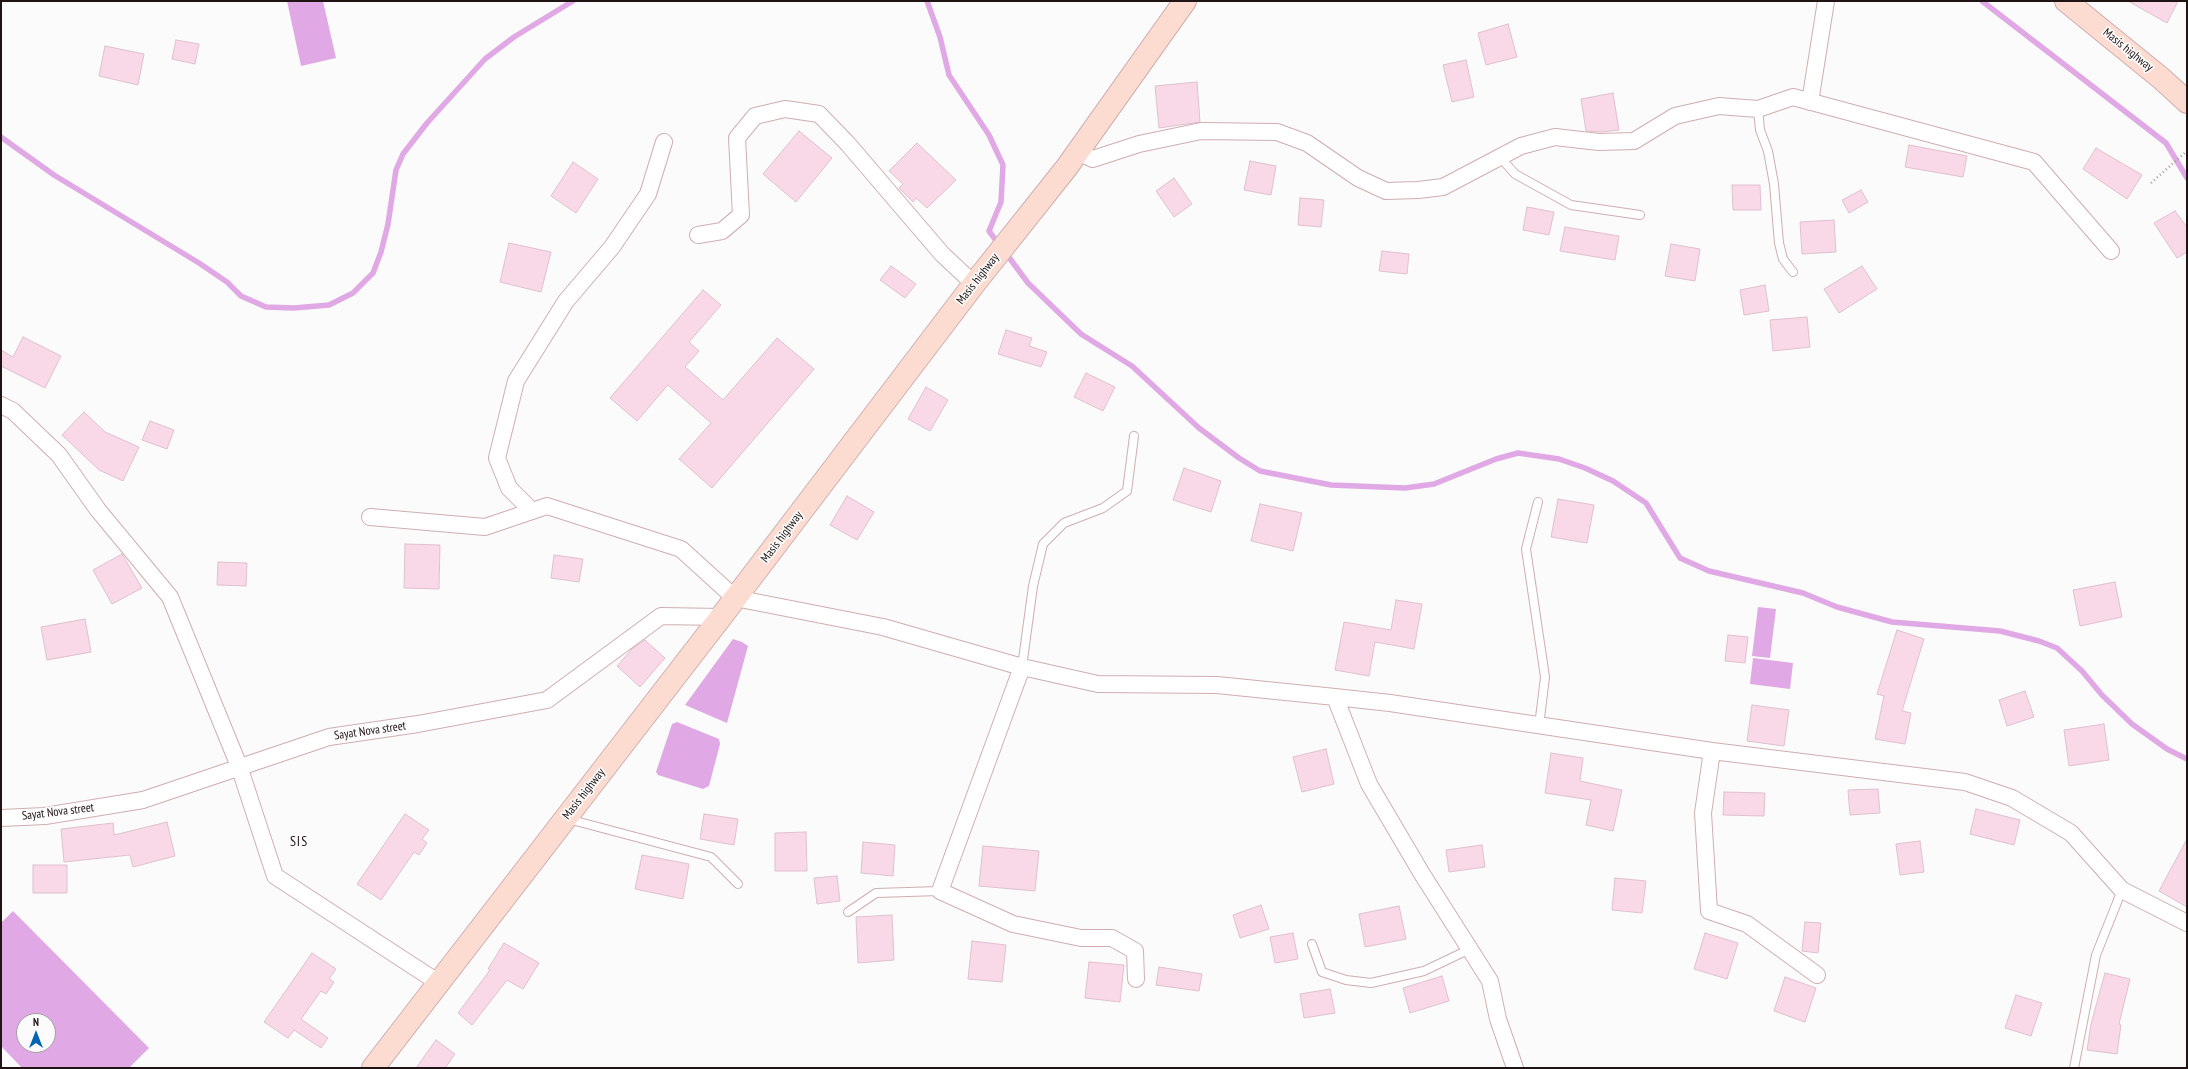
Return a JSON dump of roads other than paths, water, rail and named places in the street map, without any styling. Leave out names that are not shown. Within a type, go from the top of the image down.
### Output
[{"type":"main road","name":"Masis highway","points":[[372,1068],[735,598],[974,284],[1072,159],[1185,1]]},
{"type":"main road","name":"Masis highway","points":[[2066,1],[2162,78],[2187,102]]},
{"type":"street","points":[[1810,102],[1826,1]]},
{"type":"street","points":[[1072,159],[1093,159],[1139,144],[1201,131],[1277,132],[1307,143],[1358,178],[1386,191],[1443,186],[1521,146],[1555,137],[1598,142],[1634,142],[1676,116],[1719,106],[1758,109],[1793,97],[2034,162],[2111,251]]},
{"type":"street","points":[[698,235],[722,231],[740,215],[737,138],[755,116],[785,109],[819,114],[848,144],[942,254],[974,284]]},
{"type":"street","points":[[532,511],[509,488],[497,458],[516,381],[566,301],[612,247],[648,194],[664,142]]},
{"type":"street","points":[[1,404],[13,411],[59,455],[98,510],[170,597],[239,766],[275,876],[439,983]]},
{"type":"street","points":[[370,517],[485,527],[547,506],[681,549],[735,598],[883,627],[1022,667],[1098,684],[1217,685],[1335,697],[1712,751],[1965,782],[2012,798],[2071,833],[2122,890],[2187,923]]},
{"type":"street","name":"Sayat Nova street","points":[[1,818],[46,816],[143,800],[239,766],[329,737],[418,724],[547,700],[661,616],[720,617]]},
{"type":"street","points":[[1022,667],[940,891],[1013,924],[1081,938],[1112,938],[1135,951],[1136,979]]},
{"type":"street","points":[[1335,697],[1369,784],[1422,874],[1490,981],[1498,1019],[1515,1068]]},
{"type":"street","points":[[1712,751],[1703,813],[1709,911],[1747,924],[1817,975]]},
{"type":"lane","points":[[1758,109],[1760,130],[1768,151],[1774,184],[1783,260],[1793,272]]},
{"type":"lane","points":[[1499,156],[1515,174],[1571,205],[1640,215]]},
{"type":"lane","points":[[1022,667],[1033,586],[1043,544],[1064,523],[1103,508],[1127,491],[1134,436]]},
{"type":"lane","points":[[1538,502],[1526,549],[1545,677],[1540,726]]},
{"type":"lane","points":[[566,818],[711,857],[738,884]]},
{"type":"lane","points":[[2074,1068],[2096,955],[2122,890]]},
{"type":"lane","points":[[848,912],[876,893],[940,891]]},
{"type":"lane","points":[[1312,944],[1322,972],[1346,980],[1371,983],[1424,971],[1470,949]]},
{"type":"waterway","points":[[1,137],[54,175],[199,263],[227,282],[241,296],[266,307],[294,308],[329,305],[353,293],[373,273],[381,252],[388,224],[396,170],[403,154],[427,123],[485,59],[514,37],[573,1]]},
{"type":"waterway","points":[[927,1],[940,37],[949,75],[989,135],[1003,165],[1001,202],[989,231],[1000,246]]},
{"type":"waterway","points":[[1982,1],[2166,143],[2187,178]]},
{"type":"waterway","points":[[1005,252],[1028,283],[1081,334],[1132,366],[1199,428],[1239,458],[1260,471],[1331,485],[1405,488],[1434,484],[1496,459],[1518,453],[1559,459],[1585,468],[1613,481],[1646,503],[1680,558],[1709,571],[1803,593],[1837,607],[1892,622],[2000,631],[2039,641],[2057,648],[2082,671],[2102,695],[2132,724],[2167,749],[2187,759]]},
{"type":"district","name":"SIS","points":[[299,842]]}]
